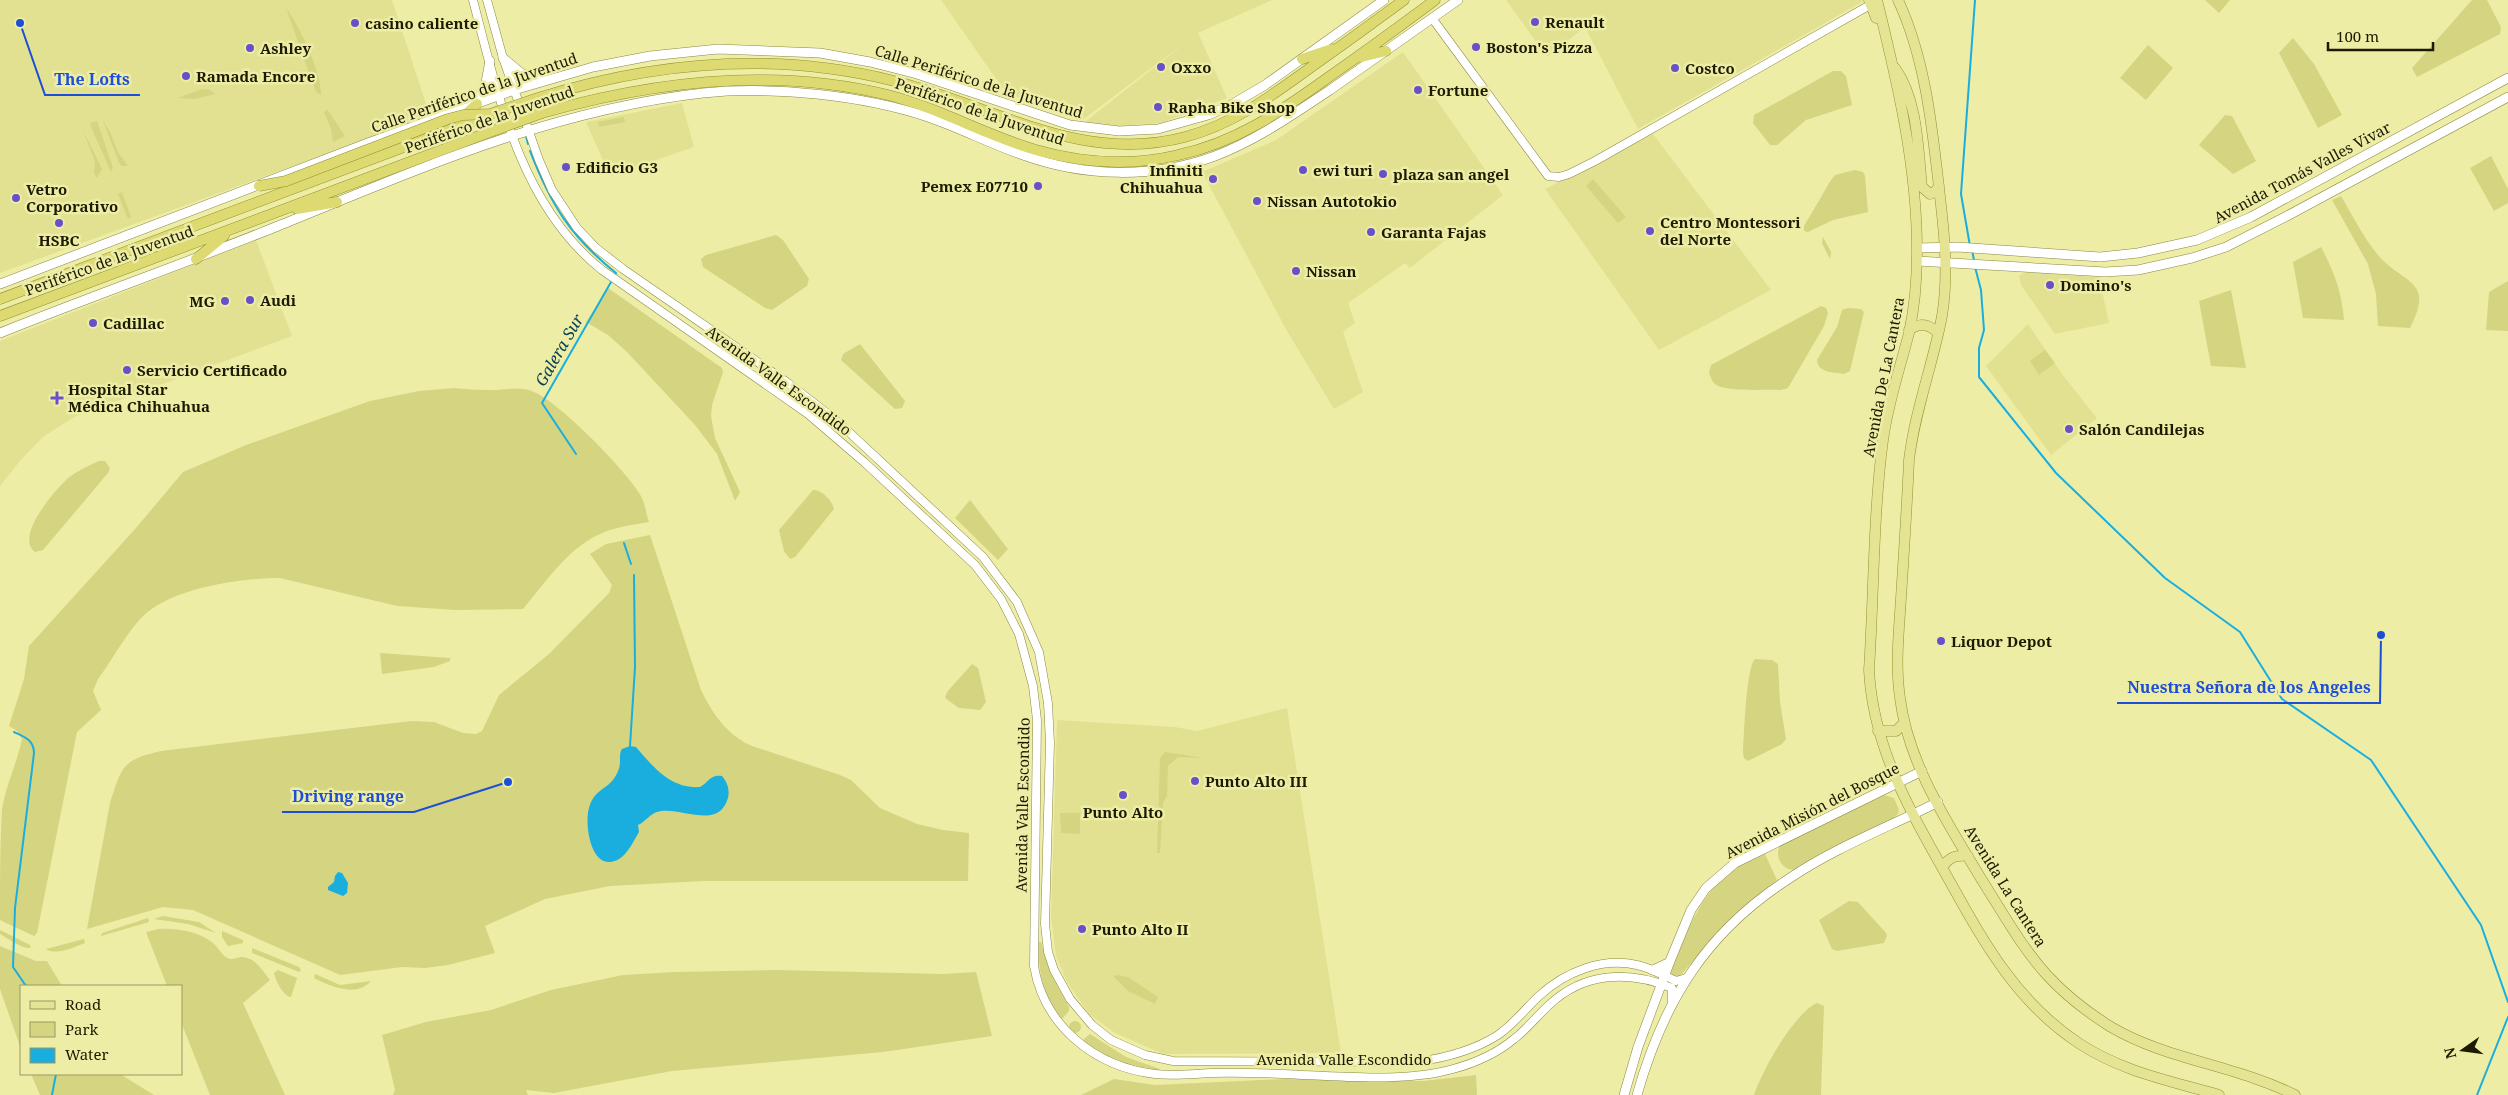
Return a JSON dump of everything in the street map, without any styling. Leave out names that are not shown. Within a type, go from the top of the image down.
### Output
[{"type":"highway","name":"Periférico de la Juventud","points":[[0,299],[490,114],[601,80],[664,69],[731,63],[773,64],[838,70],[896,81],[986,110],[1047,133],[1094,143],[1119,145],[1165,141],[1216,127],[1263,102],[1404,0]]},
{"type":"highway","name":"Periférico de la Juventud","points":[[0,316],[542,113],[632,91],[700,82],[745,80],[821,84],[867,91],[907,100],[1010,140],[1061,156],[1086,160],[1138,161],[1178,156],[1238,136],[1274,116],[1435,0]]},
{"type":"highway","points":[[1302,59],[1340,47]]},
{"type":"highway","points":[[1355,59],[1386,50]]},
{"type":"highway","points":[[196,225],[212,214],[401,144],[449,124],[471,111],[477,104]]},
{"type":"highway","points":[[259,186],[286,181],[448,119],[463,115],[490,114]]},
{"type":"highway","points":[[271,214],[337,202]]},
{"type":"highway","points":[[196,259],[232,230]]},
{"type":"main road","name":"Calle Periférico de la Juventud","points":[[0,284],[368,143],[514,90],[593,67],[682,52],[718,49],[820,53],[870,62],[917,74],[1052,120],[1091,129],[1119,131],[1158,129],[1208,115],[1231,105],[1302,59],[1384,0]]},
{"type":"main road","points":[[0,333],[196,259],[513,134],[598,110],[664,98],[725,91],[788,92],[844,99],[926,116],[1020,154],[1065,168],[1139,172],[1194,163],[1265,133],[1458,0]]},
{"type":"main road","points":[[1638,1095],[1650,1053],[1672,1001],[1686,978],[1724,931],[1760,898],[1790,878],[1831,854],[1938,802],[1922,771],[1904,723],[1898,678],[1909,460],[1914,428],[1938,334],[1944,301],[1945,261],[1934,141],[1921,74],[1899,1]]},
{"type":"main road","name":"Avenida De La Cantera","points":[[1872,2],[1883,26],[1901,104],[1912,180],[1917,261],[1909,330],[1888,414],[1881,460],[1870,670],[1878,731],[1896,782],[1912,815]]},
{"type":"main road","points":[[773,64],[774,50]]},
{"type":"main road","points":[[503,58],[521,73],[547,80]]},
{"type":"main road","points":[[477,104],[486,82],[490,60]]},
{"type":"main road","points":[[1892,63],[1903,79],[1909,99],[1922,187],[1930,194],[1935,192],[1939,186]]},
{"type":"main road","name":"Avenida Tomás Valles Vivar","points":[[1917,248],[1957,247],[2119,256],[2214,234],[2272,206],[2508,78]]},
{"type":"main road","name":"Avenida Tomás Valles Vivar","points":[[1917,261],[1945,261],[2086,271],[2138,270],[2213,253],[2292,214],[2508,97]]},
{"type":"main road","points":[[1909,330],[1921,324],[1928,325],[1938,334]]},
{"type":"main road","points":[[1878,731],[1896,730],[1904,723]]},
{"type":"main road","name":"Avenida Misión del Bosque","points":[[1624,1095],[1631,1066],[1670,962],[1691,910],[1706,888],[1721,873],[1768,845],[1922,771]]},
{"type":"main road","name":"Avenida La Cantera","points":[[1938,802],[2011,928],[2035,961],[2063,991],[2095,1017],[2132,1038],[2156,1048],[2252,1076],[2295,1095]]},
{"type":"main road","points":[[1912,815],[1979,935],[2000,968],[2036,1008],[2068,1035],[2094,1052],[2124,1067],[2218,1095]]},
{"type":"main road","points":[[1942,868],[1949,859],[1955,856],[1968,856]]},
{"type":"main road","points":[[1653,970],[1670,962]]},
{"type":"street","name":"Avenida Valle Escondido","points":[[473,0],[513,134],[544,205],[562,232],[588,259],[808,414],[962,551],[996,590],[1011,617],[1022,643],[1036,704],[1034,966],[1036,980],[1045,1002],[1062,1027],[1086,1049],[1123,1066],[1153,1074],[1382,1076],[1437,1073],[1466,1065],[1498,1051],[1521,1033],[1563,993],[1580,983],[1604,977],[1626,976],[1676,981],[1686,978]]},
{"type":"street","name":"Avenida Valle Escondido","points":[[487,0],[503,58],[552,190],[561,206],[586,239],[623,269],[788,383],[837,421],[960,534],[994,569],[1009,589],[1032,635],[1046,685],[1050,742],[1046,865],[1046,938],[1049,956],[1060,984],[1092,1025],[1111,1040],[1145,1055],[1166,1060],[1391,1063],[1443,1058],[1472,1049],[1497,1035],[1545,991],[1569,974],[1612,964],[1637,965],[1653,970],[1663,980]]},
{"type":"street","points":[[1432,18],[1548,176],[1559,177],[1595,161],[1872,2]]},
{"type":"street","points":[[1036,864],[1046,865]]},
{"type":"street","points":[[1644,979],[1653,987],[1657,997]]},
{"type":"street","points":[[1663,980],[1672,988],[1672,1001]]},
{"type":"shaded area","points":[[0,0],[392,0],[430,116],[0,273]]},
{"type":"shaded area","points":[[941,0],[1272,0],[1198,33],[1227,98],[1161,123],[1116,126],[1085,122],[1190,39],[1081,121],[1006,93]]},
{"type":"shaded area","name":"Costco","points":[[1506,0],[1862,0],[1862,2],[1638,129],[1585,27],[1547,57]]},
{"type":"shaded area","name":"plaza san angel","points":[[1403,52],[1503,195],[1410,268],[1405,263],[1348,303],[1355,323],[1343,332],[1363,392],[1334,409],[1287,331],[1202,172],[1276,140]]},
{"type":"shaded area","points":[[682,103],[694,147],[610,176],[586,122]]},
{"type":"shaded area","name":"Centro Montessori del Norte","points":[[1653,134],[1771,290],[1659,350],[1545,189]]},
{"type":"shaded area","points":[[256,240],[292,336],[74,417],[43,437],[0,486],[0,341]]},
{"type":"shaded area","points":[[2026,272],[2099,277],[2109,323],[2055,334],[2021,285],[2019,276]]},
{"type":"shaded area","points":[[2028,324],[2062,374],[2097,418],[2051,455],[1986,366]]},
{"type":"shaded area","name":"Punto Alto","points":[[1287,708],[1341,1053],[1163,1054],[1115,1033],[1089,1014],[1067,982],[1056,956],[1051,917],[1057,720],[1175,727],[1197,731]]},
{"type":"green space","points":[[2205,0],[2230,0],[2219,13]]},
{"type":"green space","points":[[2472,0],[2487,0],[2501,27],[2500,34],[2417,77],[2412,68]]},
{"type":"green space","points":[[286,8],[314,62],[321,95],[316,92]]},
{"type":"green space","points":[[2293,38],[2314,64],[2342,115],[2318,128],[2279,53]]},
{"type":"green space","points":[[2148,45],[2173,68],[2146,100],[2120,78]]},
{"type":"green space","points":[[1833,71],[1841,71],[1846,76],[1852,105],[1806,120],[1777,145],[1770,145],[1753,123],[1754,115]]},
{"type":"green space","points":[[202,89],[210,90],[215,94],[195,99],[178,98]]},
{"type":"green space","points":[[327,109],[345,136],[333,142],[331,129],[324,112]]},
{"type":"green space","points":[[2225,115],[2232,116],[2256,161],[2233,174],[2199,145]]},
{"type":"green space","points":[[624,117],[625,122],[599,127],[598,122]]},
{"type":"green space","points":[[97,121],[113,168],[111,172],[91,127],[90,123]]},
{"type":"green space","points":[[103,121],[111,134],[118,152],[128,166],[122,166],[119,163]]},
{"type":"green space","points":[[83,130],[102,169],[97,178],[94,173],[95,162]]},
{"type":"green space","points":[[2491,156],[2508,189],[2508,203],[2494,211],[2470,168]]},
{"type":"green space","points":[[1855,170],[1863,172],[1865,176],[1868,212],[1833,220],[1808,232],[1804,231],[1804,226],[1835,175]]},
{"type":"green space","points":[[1593,179],[1626,217],[1618,223],[1586,186]]},
{"type":"green space","points":[[122,192],[131,217],[128,219],[118,194]]},
{"type":"green space","points":[[2341,196],[2363,234],[2378,255],[2413,284],[2418,291],[2417,312],[2410,328],[2378,326],[2376,294],[2368,264],[2332,200]]},
{"type":"green space","points":[[776,235],[783,240],[809,279],[807,286],[772,310],[765,308],[703,267],[701,259],[706,255]]},
{"type":"green space","points":[[1823,237],[1831,252],[1830,259],[1822,243]]},
{"type":"green space","points":[[2321,247],[2337,282],[2344,320],[2303,318],[2293,262]]},
{"type":"green space","points":[[2508,281],[2508,331],[2486,330],[2489,292]]},
{"type":"green space","points":[[608,288],[722,368],[723,372],[712,405],[711,416],[715,438],[740,492],[735,501],[717,454],[695,425],[627,352],[608,335],[586,322]]},
{"type":"green space","points":[[2231,290],[2246,368],[2211,366],[2199,301]]},
{"type":"green space","points":[[1821,306],[1826,308],[1828,313],[1824,326],[1788,388],[1781,390],[1741,390],[1718,386],[1713,382],[1709,373],[1711,365]]},
{"type":"green space","points":[[1848,308],[1861,309],[1864,312],[1850,371],[1844,374],[1823,370],[1817,360],[1837,327],[1842,310]]},
{"type":"green space","points":[[860,344],[905,401],[902,408],[895,409],[841,360],[843,354]]},
{"type":"green space","points":[[2045,350],[2055,363],[2039,375],[2030,361]]},
{"type":"green space","points":[[454,388],[475,390],[523,389],[534,392],[560,409],[622,471],[641,496],[649,522],[624,526],[588,540],[567,557],[523,609],[455,610],[397,606],[280,578],[246,580],[207,587],[188,592],[155,607],[136,624],[98,679],[93,691],[101,710],[77,732],[37,933],[34,936],[0,920],[2,809],[22,739],[17,731],[9,726],[24,679],[29,646],[136,528],[183,472],[246,445],[370,401],[419,391]]},
{"type":"green space","points":[[99,461],[105,461],[110,468],[108,473],[43,550],[35,552],[30,545],[29,536],[46,503],[68,478]]},
{"type":"green space","points":[[813,490],[826,496],[834,509],[795,557],[790,559],[784,551],[779,530]]},
{"type":"green space","points":[[970,500],[1008,549],[998,560],[955,518]]},
{"type":"green space","points":[[650,535],[701,690],[710,707],[728,730],[743,742],[752,746],[851,780],[880,808],[917,824],[969,833],[968,881],[703,881],[610,886],[545,899],[485,926],[495,953],[448,965],[425,968],[402,967],[340,975],[193,910],[163,907],[87,929],[110,803],[125,766],[138,758],[161,751],[411,721],[434,722],[463,733],[476,734],[482,731],[499,695],[549,654],[609,593],[612,585],[590,554],[606,544]]},
{"type":"green space","points":[[380,653],[450,658],[450,661],[434,667],[382,674]]},
{"type":"green space","points":[[1755,659],[1772,660],[1778,664],[1780,702],[1786,739],[1782,744],[1748,761],[1744,758],[1743,753],[1745,719],[1749,675]]},
{"type":"green space","points":[[972,664],[978,668],[986,702],[980,710],[959,708],[945,698],[947,692]]},
{"type":"green space","points":[[1165,752],[1204,758],[1178,757],[1168,766],[1167,796],[1163,803],[1160,853],[1157,853],[1160,758]]},
{"type":"green space","points":[[1884,795],[1894,798],[1899,810],[1894,818],[1794,870],[1786,868],[1780,862],[1778,850],[1780,846]]},
{"type":"green space","points":[[1060,813],[1080,813],[1080,834],[1061,833]]},
{"type":"green space","points":[[1765,854],[1777,880],[1732,917],[1679,977],[1671,975],[1676,956],[1691,924],[1715,886],[1736,867],[1750,859]]},
{"type":"green space","points":[[1849,901],[1858,902],[1886,933],[1887,936],[1884,943],[1837,951],[1832,949],[1819,920]]},
{"type":"green space","points":[[163,916],[199,922],[216,933],[188,924],[154,919]]},
{"type":"green space","points":[[148,918],[149,922],[101,936],[102,933]]},
{"type":"green space","points":[[158,929],[172,929],[194,933],[213,943],[228,958],[241,957],[250,959],[264,972],[270,980],[243,1003],[285,1095],[210,1095],[182,1025],[182,985],[167,985],[146,932]]},
{"type":"green space","points":[[0,930],[30,945],[31,948],[15,943],[0,934]]},
{"type":"green space","points":[[222,931],[243,940],[243,943],[228,946],[222,937]]},
{"type":"green space","points":[[84,939],[85,943],[65,950],[55,952],[46,949]]},
{"type":"green space","points":[[1039,942],[1041,942],[1051,974],[1069,1007],[1069,1011],[1063,1018],[1059,1018],[1049,1001],[1040,973]]},
{"type":"green space","points":[[0,946],[36,961],[47,961],[61,985],[20,985],[20,1046],[0,989]]},
{"type":"green space","points":[[252,948],[299,967],[301,970],[299,972],[252,953]]},
{"type":"green space","points":[[278,970],[297,978],[291,997],[285,994],[278,984],[274,973]]},
{"type":"green space","points":[[776,970],[943,974],[976,972],[992,1036],[883,1052],[672,1071],[554,1093],[526,1090],[528,1095],[393,1095],[395,1090],[382,1035],[426,1022],[491,1010],[551,990],[623,975]]},
{"type":"green space","points":[[315,974],[340,985],[371,981],[358,989],[343,989],[314,978]]},
{"type":"green space","points":[[1113,976],[1128,977],[1158,997],[1155,1004],[1128,991]]},
{"type":"green space","points":[[1817,1003],[1824,1006],[1821,1095],[1754,1095],[1771,1058],[1789,1030],[1808,1009]]},
{"type":"green space","points":[[1073,1021],[1077,1021],[1081,1027],[1077,1033],[1073,1033],[1069,1029],[1069,1025]]},
{"type":"green space","points":[[1090,1034],[1126,1057],[1160,1069],[1152,1071],[1143,1070],[1109,1058],[1083,1042]]},
{"type":"green space","points":[[31,1075],[122,1075],[154,1095],[40,1095]]},
{"type":"green space","points":[[1476,1075],[1477,1095],[1081,1095],[1114,1079],[1155,1085],[1285,1079],[1423,1081]]},
{"type":"water","points":[[630,746],[636,747],[664,776],[680,785],[700,787],[712,777],[722,776],[728,786],[728,798],[723,808],[716,814],[707,816],[666,811],[654,813],[638,825],[639,832],[625,854],[619,859],[609,862],[602,860],[592,846],[588,825],[589,808],[597,793],[612,781],[618,772],[622,749]]},
{"type":"water","points":[[338,872],[342,873],[348,883],[347,893],[343,896],[328,890]]},
{"type":"waterway","points":[[1970,246],[1961,194],[1975,0]]},
{"type":"waterway","name":"Galera Sur","points":[[526,136],[528,144]]},
{"type":"waterway","name":"Galera Sur","points":[[530,151],[554,204],[586,246],[616,273],[615,275]]},
{"type":"waterway","points":[[1972,250],[1974,260]]},
{"type":"waterway","points":[[1975,267],[1981,290],[1984,330],[1979,348],[1979,377],[2056,473],[2165,578],[2240,632],[2282,699],[2371,760],[2481,925],[2508,1002]]},
{"type":"waterway","name":"Galera Sur","points":[[576,454],[542,403],[611,282]]},
{"type":"waterway","name":"Galera Sur","points":[[624,543],[631,564]]},
{"type":"waterway","name":"Galera Sur","points":[[630,746],[635,667],[634,575]]},
{"type":"waterway","points":[[14,732],[31,742],[34,749],[15,908],[13,967],[25,985]]},
{"type":"waterway","points":[[2477,1095],[2508,1017]]},
{"type":"waterway","points":[[52,1095],[56,1075]]},
{"type":"place","name":"Renault","points":[[1535,22]]},
{"type":"place","name":"The Lofts","points":[[20,23]]},
{"type":"place","name":"casino caliente","points":[[355,23]]},
{"type":"place","name":"Boston's Pizza","points":[[1476,47]]},
{"type":"place","name":"Ashley","points":[[250,48]]},
{"type":"place","name":"Oxxo","points":[[1161,67]]},
{"type":"place","name":"Costco","points":[[1675,68]]},
{"type":"place","name":"Ramada Encore","points":[[186,76]]},
{"type":"place","name":"Fortune","points":[[1418,90]]},
{"type":"place","name":"Rapha Bike Shop","points":[[1158,107]]},
{"type":"place","name":"Edificio G3","points":[[566,167]]},
{"type":"place","name":"ewi turi","points":[[1303,170]]},
{"type":"place","name":"plaza san angel","points":[[1383,174]]},
{"type":"place","name":"Infiniti Chihuahua","points":[[1213,179]]},
{"type":"place","name":"Pemex E07710","points":[[1038,186]]},
{"type":"place","name":"Vetro Corporativo","points":[[16,198]]},
{"type":"place","name":"Nissan Autotokio","points":[[1257,201]]},
{"type":"place","name":"HSBC","points":[[59,223]]},
{"type":"place","name":"Centro Montessori del Norte","points":[[1650,231]]},
{"type":"place","name":"Garanta Fajas","points":[[1371,232]]},
{"type":"place","name":"Nissan","points":[[1296,271]]},
{"type":"place","name":"Domino's","points":[[2050,285]]},
{"type":"place","name":"Audi","points":[[250,300]]},
{"type":"place","name":"MG","points":[[225,301]]},
{"type":"place","name":"Cadillac","points":[[93,323]]},
{"type":"place","name":"Servicio Certificado","points":[[127,370]]},
{"type":"place","name":"Hospital Star Médica Chihuahua","points":[[57,398]]},
{"type":"place","name":"Salón Candilejas","points":[[2069,429]]},
{"type":"place","name":"Nuestra Señora de los Angeles","points":[[2381,635]]},
{"type":"place","name":"Liquor Depot","points":[[1941,641]]},
{"type":"place","name":"Punto Alto III","points":[[1195,781]]},
{"type":"place","name":"Driving range","points":[[508,782]]},
{"type":"place","name":"Punto Alto","points":[[1123,795]]},
{"type":"place","name":"Punto Alto II","points":[[1082,929]]}]
